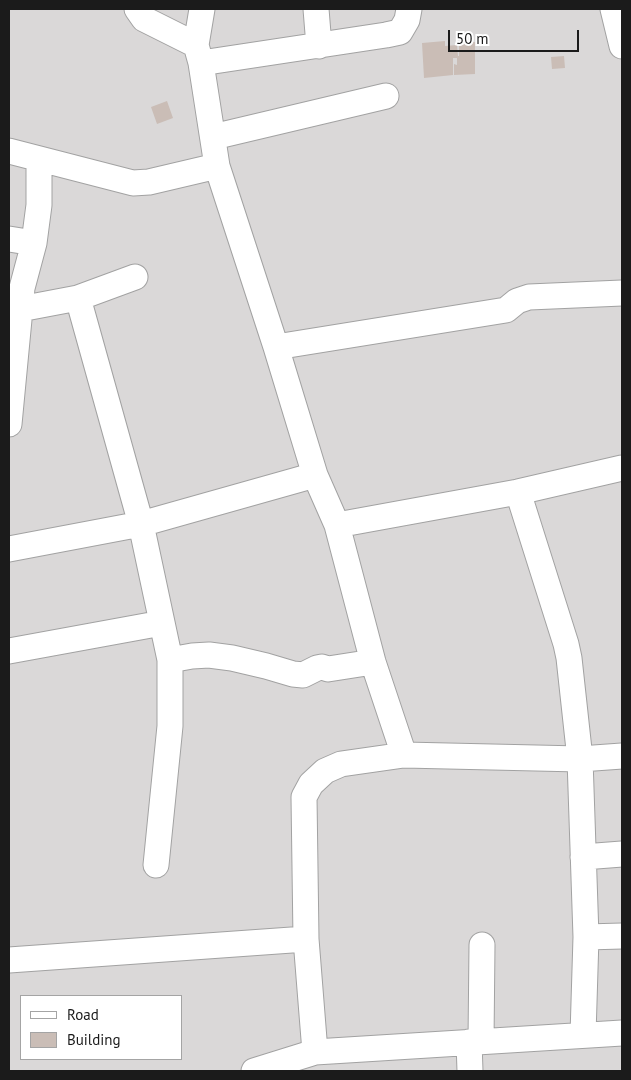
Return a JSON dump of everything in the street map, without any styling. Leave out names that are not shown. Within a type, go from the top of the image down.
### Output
[{"type":"street","points":[[137,9],[144,19],[199,54],[319,46],[386,36],[400,32],[407,20],[409,9]]},
{"type":"street","points":[[202,9],[199,54],[217,166],[276,347],[315,475],[337,526],[373,662],[404,755]]},
{"type":"street","points":[[316,9],[319,46]]},
{"type":"street","points":[[213,138],[386,96]]},
{"type":"street","points":[[9,151],[132,183],[149,182],[217,166]]},
{"type":"street","points":[[9,424],[22,288],[34,243],[39,206],[39,159]]},
{"type":"street","points":[[9,239],[34,243]]},
{"type":"street","points":[[20,309],[78,298],[135,277]]},
{"type":"street","points":[[276,347],[506,310],[517,301],[529,297],[622,292]]},
{"type":"street","points":[[78,298],[141,524],[170,660],[170,726],[156,865]]},
{"type":"street","points":[[337,526],[518,492],[622,468]]},
{"type":"street","points":[[9,549],[141,524],[315,475]]},
{"type":"street","points":[[518,492],[566,644],[580,759],[586,937],[583,1035]]},
{"type":"street","points":[[9,651],[162,623]]},
{"type":"street","points":[[170,660],[210,655],[232,658],[303,675],[322,667],[328,670],[373,662]]},
{"type":"street","points":[[315,1052],[306,939],[304,797],[311,784],[325,771],[341,764],[404,755],[580,759],[622,756]]},
{"type":"street","points":[[583,857],[622,854]]},
{"type":"street","points":[[586,937],[622,936]]},
{"type":"street","points":[[9,960],[306,939]]},
{"type":"street","points":[[470,1071],[475,1042],[482,945]]},
{"type":"street","points":[[254,1071],[315,1052],[622,1033]]},
{"type":"shaded area","points":[[9,9],[622,9],[622,1071],[9,1071]]},
{"type":"building","points":[[445,41],[445,46],[457,45],[458,56],[459,45],[475,42],[475,74],[454,75],[454,64],[457,65],[457,58],[453,58],[453,75],[424,78],[422,43]]},
{"type":"building","points":[[564,56],[565,68],[552,69],[551,57]]},
{"type":"building","points":[[167,101],[173,118],[157,124],[151,107]]}]
